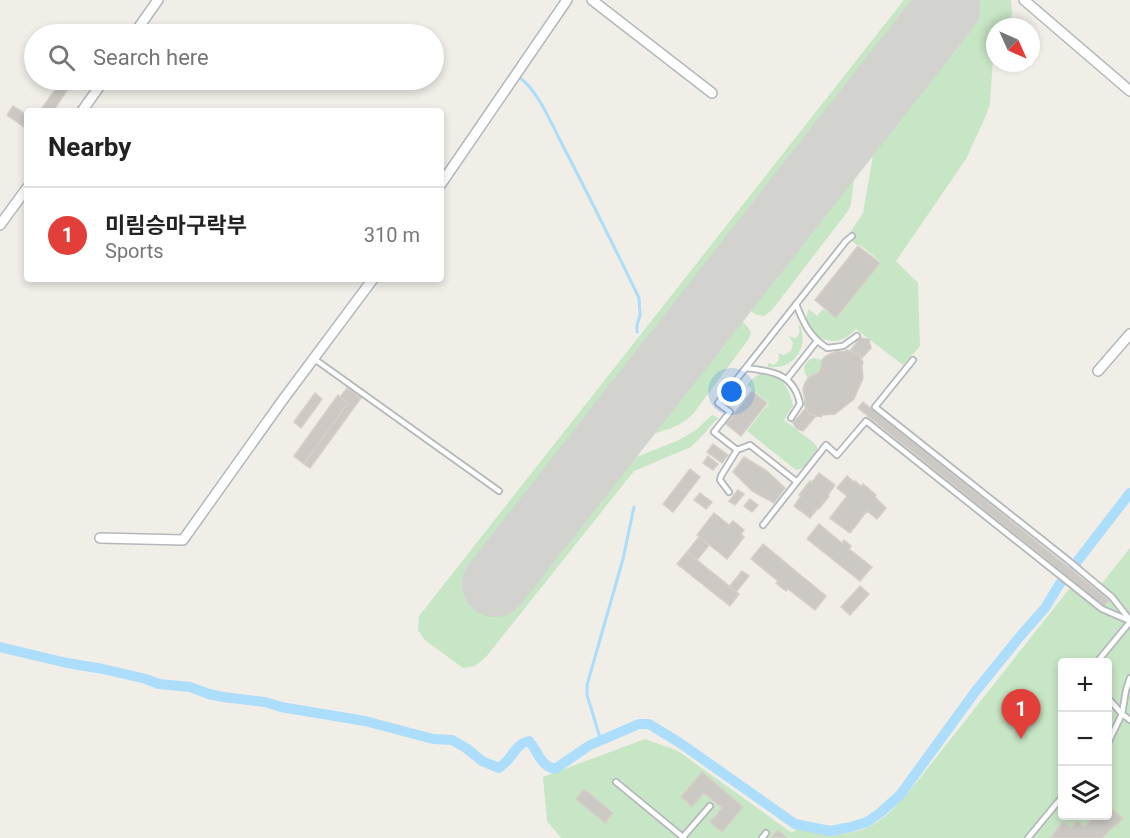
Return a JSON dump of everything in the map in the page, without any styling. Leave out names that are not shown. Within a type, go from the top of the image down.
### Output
[{"type":"street","points":[[141,24],[158,0]]},
{"type":"street","points":[[444,180],[567,0]]},
{"type":"street","points":[[592,0],[712,93]]},
{"type":"street","points":[[1024,0],[1130,91]]},
{"type":"street","points":[[84,108],[97,90]]},
{"type":"street","points":[[0,225],[24,192]]},
{"type":"street","points":[[100,538],[183,540],[313,358],[371,282]]},
{"type":"street","points":[[1098,371],[1130,334]]},
{"type":"lane","points":[[737,450],[714,432],[730,412],[718,403],[846,241],[852,237]]},
{"type":"lane","points":[[796,304],[808,331],[827,348],[843,346],[857,336]]},
{"type":"lane","points":[[787,379],[817,341]]},
{"type":"lane","points":[[313,358],[500,491]]},
{"type":"lane","points":[[913,360],[875,406],[1081,570],[1112,597],[1130,621]]},
{"type":"lane","points":[[746,368],[766,370],[787,379],[797,392],[800,404],[791,418]]},
{"type":"lane","points":[[763,525],[826,445],[837,455],[866,421],[1102,609],[1130,621]]},
{"type":"lane","points":[[729,492],[720,480],[721,476],[737,450],[750,445],[797,482]]},
{"type":"lane","points":[[1101,658],[1130,621]]},
{"type":"lane","points":[[1112,733],[1122,714],[1130,678]]},
{"type":"lane","points":[[1112,703],[1130,720]]},
{"type":"lane","points":[[616,782],[683,838],[710,806]]},
{"type":"lane","points":[[1028,838],[1058,802]]},
{"type":"lane","points":[[762,838],[766,833]]},
{"type":"green space","points":[[904,0],[935,0],[478,577],[504,597],[604,470],[679,440],[696,430],[712,415],[718,418],[691,447],[634,471],[486,657],[475,666],[463,668],[425,640],[418,630],[419,616]]},
{"type":"green space","points":[[944,0],[1011,0],[1010,18],[986,18],[986,72],[992,72],[990,104],[984,120],[966,159],[896,261],[918,283],[920,346],[903,365],[856,329],[840,340],[829,341],[819,337],[810,329],[807,317],[809,309],[817,316],[823,309],[837,318],[881,262],[847,237],[863,213],[880,115],[962,15]]},
{"type":"green space","points":[[849,158],[856,163],[851,204],[848,211],[772,310],[764,316],[754,313],[741,300],[742,293]]},
{"type":"green space","points":[[730,315],[745,324],[751,333],[693,414],[675,426],[638,437],[635,433],[636,429],[723,318]]},
{"type":"green space","points":[[800,325],[802,342],[797,356],[785,365],[768,367],[768,363],[774,365],[778,361],[777,353],[784,355],[791,351],[793,343],[789,336],[795,338],[798,336]]},
{"type":"green space","points":[[814,358],[822,360],[821,367],[808,378],[805,366]]},
{"type":"green space","points":[[760,374],[779,379],[787,387],[793,406],[784,420],[817,447],[817,452],[811,461],[800,469],[796,470],[747,431],[769,403],[747,385]]},
{"type":"green space","points":[[1130,548],[1130,838],[561,838],[547,821],[543,777],[645,739],[678,751],[792,833],[797,828],[820,833],[842,834],[873,825],[904,798],[1070,588],[1087,602]]},
{"type":"building","points":[[55,90],[67,90],[55,108],[42,108]]},
{"type":"building","points":[[13,106],[24,113],[24,127],[7,115]]},
{"type":"building","points":[[858,246],[880,263],[836,318],[815,300]]},
{"type":"building","points":[[860,338],[869,339],[871,348],[861,359],[859,353],[850,351]]},
{"type":"building","points":[[846,350],[859,353],[863,363],[863,378],[854,399],[835,414],[821,417],[809,414],[804,404],[805,383],[808,378],[819,372],[822,360],[826,356]]},
{"type":"building","points":[[347,388],[361,398],[310,468],[304,464],[348,403],[340,397]]},
{"type":"building","points":[[752,391],[767,403],[741,436],[726,424]]},
{"type":"building","points":[[315,393],[322,399],[301,428],[294,422]]},
{"type":"building","points":[[338,395],[348,403],[304,464],[294,456]]},
{"type":"building","points":[[863,402],[1109,600],[1104,606],[858,408]]},
{"type":"building","points":[[806,408],[809,414],[816,416],[803,431],[797,429],[793,423]]},
{"type":"building","points":[[713,444],[728,455],[722,463],[707,452]]},
{"type":"building","points":[[708,456],[718,464],[713,470],[703,463]]},
{"type":"building","points":[[744,457],[767,471],[785,488],[774,503],[752,491],[733,472]]},
{"type":"building","points":[[690,469],[700,477],[673,512],[663,504]]},
{"type":"building","points":[[819,473],[835,485],[829,496],[810,518],[794,506],[801,496],[799,495]]},
{"type":"building","points":[[847,476],[861,486],[863,484],[886,508],[877,519],[867,511],[850,533],[830,518],[847,496],[837,488]]},
{"type":"building","points":[[738,490],[744,494],[735,505],[729,501]]},
{"type":"building","points":[[700,493],[712,502],[706,509],[694,500]]},
{"type":"building","points":[[750,499],[758,505],[752,512],[744,506]]},
{"type":"building","points":[[714,513],[729,525],[733,521],[744,530],[741,534],[744,537],[727,559],[697,535]]},
{"type":"building","points":[[819,524],[842,543],[844,540],[851,546],[849,549],[872,567],[860,581],[807,539]]},
{"type":"building","points":[[699,537],[709,545],[697,560],[687,552]]},
{"type":"building","points":[[763,544],[826,596],[815,610],[788,589],[786,591],[776,583],[778,581],[751,559]]},
{"type":"building","points":[[687,552],[739,594],[730,606],[677,564]]},
{"type":"building","points":[[742,571],[749,576],[736,592],[729,587]]},
{"type":"building","points":[[860,586],[869,594],[850,615],[841,607]]},
{"type":"building","points":[[702,772],[743,807],[722,832],[710,822],[722,808],[704,793],[692,807],[681,797]]},
{"type":"building","points":[[584,789],[613,813],[605,823],[576,799]]},
{"type":"building","points":[[1112,809],[1123,818],[1102,838],[1050,838],[1063,822],[1071,828],[1077,821],[1084,827],[1091,820],[1112,820]]},
{"type":"building","points":[[778,830],[787,838],[771,838]]},
{"type":"waterway","points":[[519,77],[532,90],[543,107],[639,298],[640,315],[637,332]]},
{"type":"waterway","points":[[0,647],[146,679],[159,684],[190,687],[223,697],[265,702],[281,707],[365,721],[433,739],[452,740],[482,761],[499,768],[525,742],[529,741],[546,765],[555,769],[590,745],[639,724],[649,724],[680,743],[795,824],[830,831],[867,822],[900,795],[975,692],[1045,608],[1059,585],[1130,493]]},
{"type":"waterway","points":[[601,741],[587,695],[587,685],[623,559],[634,507]]},
{"type":"runway","points":[[495,584],[947,8]]},
{"type":"place","name":"미림승마구락부","points":[[1021,739]]}]
